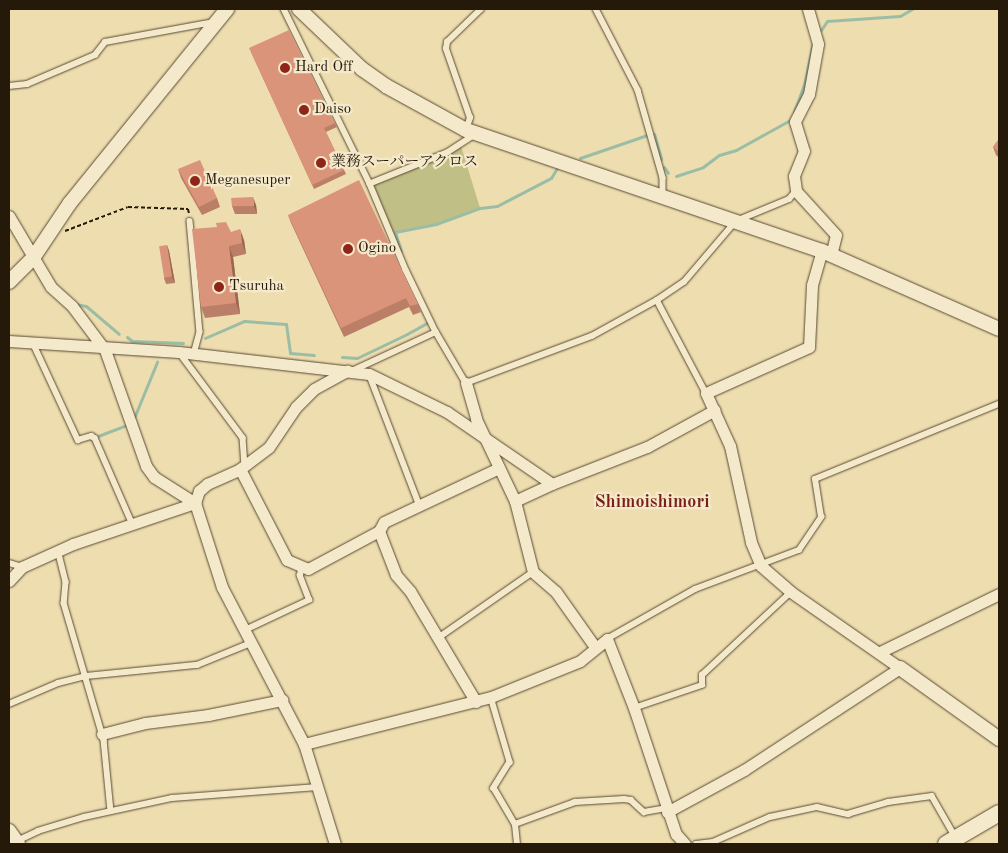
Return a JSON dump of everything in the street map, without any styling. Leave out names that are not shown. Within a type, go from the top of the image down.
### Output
[{"type":"main road","points":[[951,841],[999,813]]},
{"type":"street","points":[[9,282],[33,258],[70,203],[227,9]]},
{"type":"street","points":[[298,9],[362,69],[386,86],[471,132],[826,253],[999,329]]},
{"type":"street","points":[[808,9],[818,44],[809,94],[796,122],[804,151],[794,176],[796,191],[836,235],[812,285],[809,346],[706,393],[730,446],[751,542],[761,566],[791,592],[880,652],[999,739]]},
{"type":"street","points":[[9,216],[50,287],[72,306],[105,350],[146,466],[154,477],[195,503]]},
{"type":"street","points":[[9,341],[105,350],[179,352],[350,370],[369,374],[447,412],[552,484]]},
{"type":"street","points":[[335,844],[319,787],[304,744],[222,587],[195,503],[199,491],[207,484],[242,468],[270,447],[296,407],[314,389],[350,370]]},
{"type":"street","points":[[466,383],[476,419],[516,501],[533,572],[556,592],[596,647]]},
{"type":"street","points":[[516,501],[552,484],[647,447],[715,410]]},
{"type":"street","points":[[242,468],[286,560],[308,569],[379,531],[384,522],[499,468]]},
{"type":"street","points":[[9,581],[22,567],[58,550],[195,503]]},
{"type":"street","points":[[379,531],[396,575],[410,591],[476,702]]},
{"type":"street","points":[[880,652],[999,594]]},
{"type":"street","points":[[304,744],[492,697],[580,661],[607,639],[634,708],[676,834],[685,844]]},
{"type":"street","points":[[667,810],[744,770],[900,668]]},
{"type":"street","points":[[102,734],[145,723],[208,715],[282,700]]},
{"type":"lane","points":[[284,9],[370,184],[436,332],[466,383],[592,336],[657,300],[684,282],[736,221],[789,199],[796,191]]},
{"type":"lane","points":[[370,184],[447,153],[471,132],[470,118],[446,49],[447,42],[480,9]]},
{"type":"lane","points":[[596,9],[638,90],[663,178],[663,198]]},
{"type":"lane","points":[[9,86],[27,84],[95,55],[106,42],[216,22]]},
{"type":"lane","points":[[190,221],[200,332],[194,354]]},
{"type":"lane","points":[[657,300],[706,393]]},
{"type":"lane","points":[[350,370],[436,332]]},
{"type":"lane","points":[[34,344],[78,440],[91,436],[95,438],[133,524]]},
{"type":"lane","points":[[179,352],[243,438],[242,468]]},
{"type":"lane","points":[[369,374],[420,506]]},
{"type":"lane","points":[[607,639],[695,589],[761,566],[799,550],[821,517],[816,479],[999,404]]},
{"type":"lane","points":[[58,550],[66,582],[64,603],[102,734],[111,811]]},
{"type":"lane","points":[[9,564],[22,567]]},
{"type":"lane","points":[[245,630],[309,600],[300,576],[302,568]]},
{"type":"lane","points":[[438,638],[533,572]]},
{"type":"lane","points":[[634,708],[702,686],[702,675],[791,592]]},
{"type":"lane","points":[[9,704],[58,683],[86,676],[198,665],[251,643]]},
{"type":"lane","points":[[492,697],[510,762],[494,788],[515,824],[517,844]]},
{"type":"lane","points":[[13,840],[38,831],[111,811],[172,798],[319,787]]},
{"type":"lane","points":[[696,844],[713,842],[770,817],[817,807],[848,814],[888,802],[932,796],[951,841]]},
{"type":"lane","points":[[515,824],[575,802],[624,798],[631,800],[644,812],[667,810]]},
{"type":"path","points":[[59,234],[128,207],[188,208],[190,221]]},
{"type":"shaded area","points":[[460,143],[480,208],[436,224],[390,233],[370,184],[447,153]]},
{"type":"building","points":[[289,30],[335,123],[324,128],[344,170],[312,185],[249,48]]},
{"type":"building","points":[[999,139],[999,152],[993,147]]},
{"type":"building","points":[[200,160],[217,198],[199,207],[178,169]]},
{"type":"building","name":"Ogino","points":[[359,180],[418,304],[410,306],[406,298],[341,328],[288,215]]},
{"type":"building","points":[[253,197],[254,206],[232,206],[231,198]]},
{"type":"building","name":"Tsuruha","points":[[226,222],[231,232],[240,229],[242,243],[229,246],[236,303],[201,307],[192,229],[217,227],[216,223]]},
{"type":"building","points":[[167,245],[172,277],[164,278],[159,246]]},
{"type":"waterway","points":[[821,30],[827,21],[900,16],[912,9]]},
{"type":"waterway","points":[[794,112],[804,85],[812,46]]},
{"type":"waterway","points":[[676,176],[703,167],[719,155],[736,150],[792,119]]},
{"type":"waterway","points":[[654,134],[661,159]]},
{"type":"waterway","points":[[580,158],[647,135]]},
{"type":"waterway","points":[[664,167],[668,173]]},
{"type":"waterway","points":[[401,251],[395,232],[436,224],[480,208],[497,206],[551,178],[557,168]]},
{"type":"waterway","points":[[75,304],[86,306],[119,334]]},
{"type":"waterway","points":[[342,357],[357,358],[429,322],[428,319]]},
{"type":"waterway","points":[[205,338],[244,321],[286,324],[290,353],[314,355]]},
{"type":"waterway","points":[[127,337],[132,341],[183,343]]},
{"type":"waterway","points":[[134,418],[157,362]]},
{"type":"waterway","points":[[98,436],[127,425]]},
{"type":"place","name":"Hard Off","points":[[285,68]]},
{"type":"place","name":"Daiso","points":[[304,110]]},
{"type":"place","name":"業務スーパーアクロス","points":[[321,163]]},
{"type":"place","name":"Meganesuper","points":[[195,181]]},
{"type":"place","name":"Ogino","points":[[348,249]]},
{"type":"place","name":"Tsuruha","points":[[219,287]]},
{"type":"district","name":"Shimoishimori","points":[[652,502]]}]
